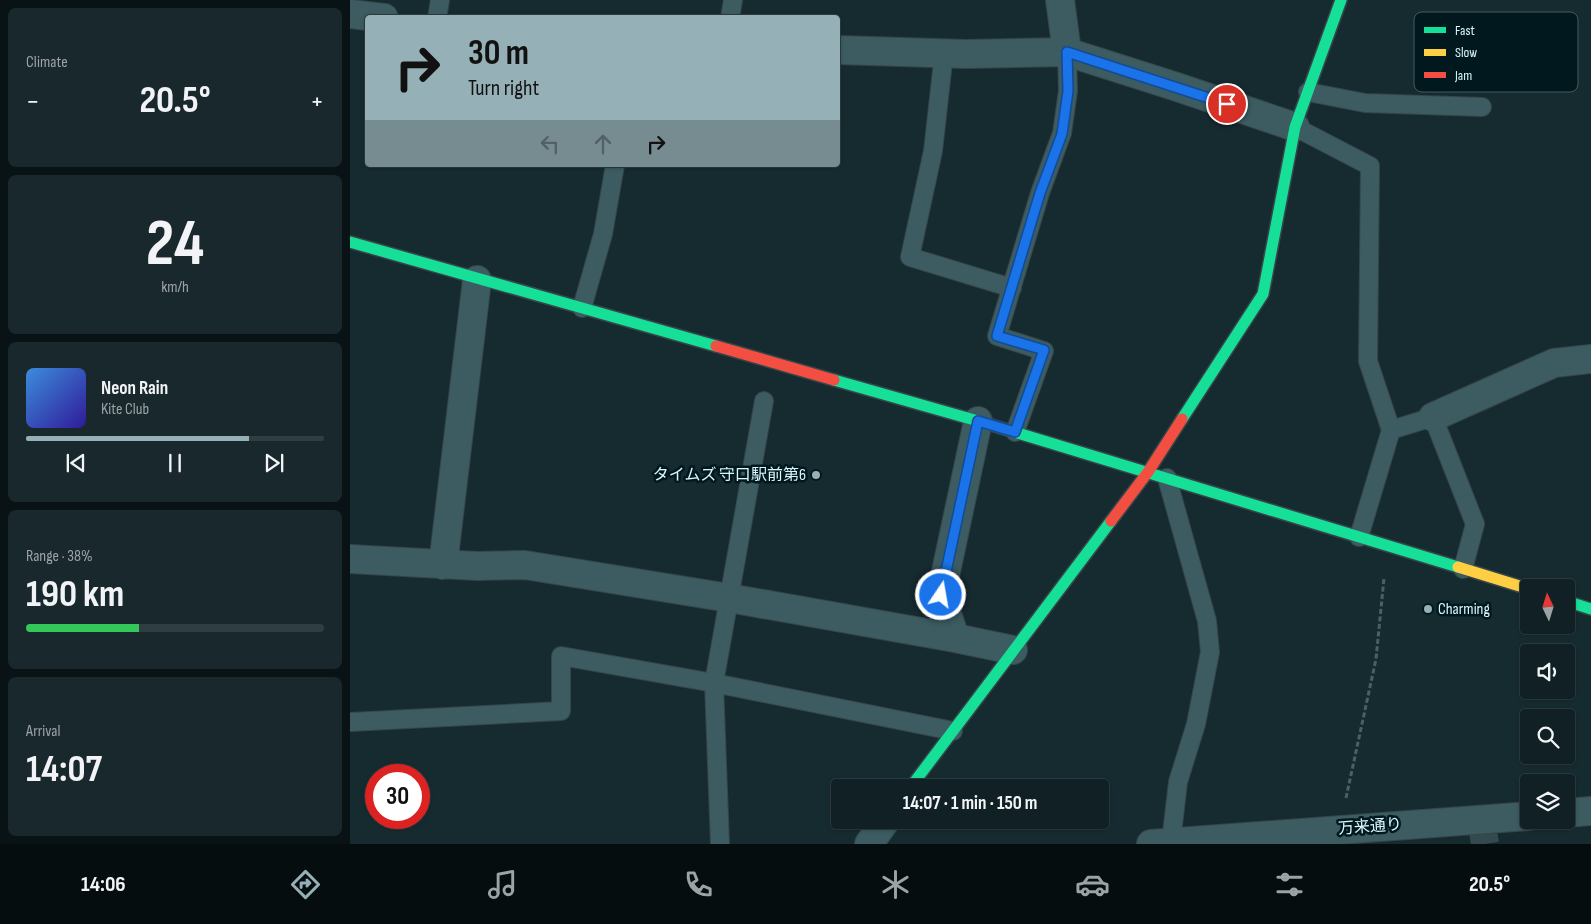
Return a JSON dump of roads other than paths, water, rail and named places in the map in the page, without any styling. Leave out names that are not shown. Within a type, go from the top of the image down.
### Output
[{"type":"street","points":[[1060,0],[1067,52]]},
{"type":"street","points":[[917,779],[1148,472],[1264,294],[1295,127],[1341,0]]},
{"type":"street","points":[[350,14],[365,16]]},
{"type":"street","points":[[840,50],[944,53],[1067,52],[1295,127]]},
{"type":"street","points":[[350,242],[477,280],[978,421],[1520,586]]},
{"type":"street","points":[[443,565],[477,280]]},
{"type":"street","points":[[1433,417],[1554,363],[1591,359]]},
{"type":"street","points":[[955,638],[941,595],[978,421]]},
{"type":"street","points":[[350,560],[443,565],[525,565],[729,598],[1013,650]]},
{"type":"street","points":[[1575,604],[1591,608]]},
{"type":"street","points":[[1575,812],[1591,811]]},
{"type":"street","name":"万来通り","points":[[1161,843],[1242,840],[1344,828],[1520,817]]},
{"type":"street","points":[[868,844],[879,829]]},
{"type":"lane","points":[[438,15],[440,0]]},
{"type":"lane","points":[[730,15],[733,0]]},
{"type":"lane","points":[[1015,432],[1044,350],[997,336],[1040,193],[1062,134],[1068,91],[1067,52]]},
{"type":"lane","points":[[944,53],[933,151],[910,256],[1012,288]]},
{"type":"lane","points":[[1308,92],[1365,103],[1482,107]]},
{"type":"lane","points":[[1295,127],[1370,166],[1368,361],[1391,430],[1359,537]]},
{"type":"lane","points":[[582,308],[604,234],[615,167]]},
{"type":"lane","points":[[720,844],[714,683],[764,401]]},
{"type":"lane","points":[[1391,430],[1433,417],[1475,524],[1463,569]]},
{"type":"lane","points":[[1161,843],[1196,724],[1210,652],[1208,622],[1167,478]]},
{"type":"lane","points":[[350,722],[562,711],[561,656],[714,683],[953,731]]},
{"type":"tunnel","points":[[1481,819],[1485,844]]},
{"type":"place","name":"タイムズ 守口駅前第6","points":[[816,475]]},
{"type":"place","name":"Charming","points":[[1428,609]]}]
